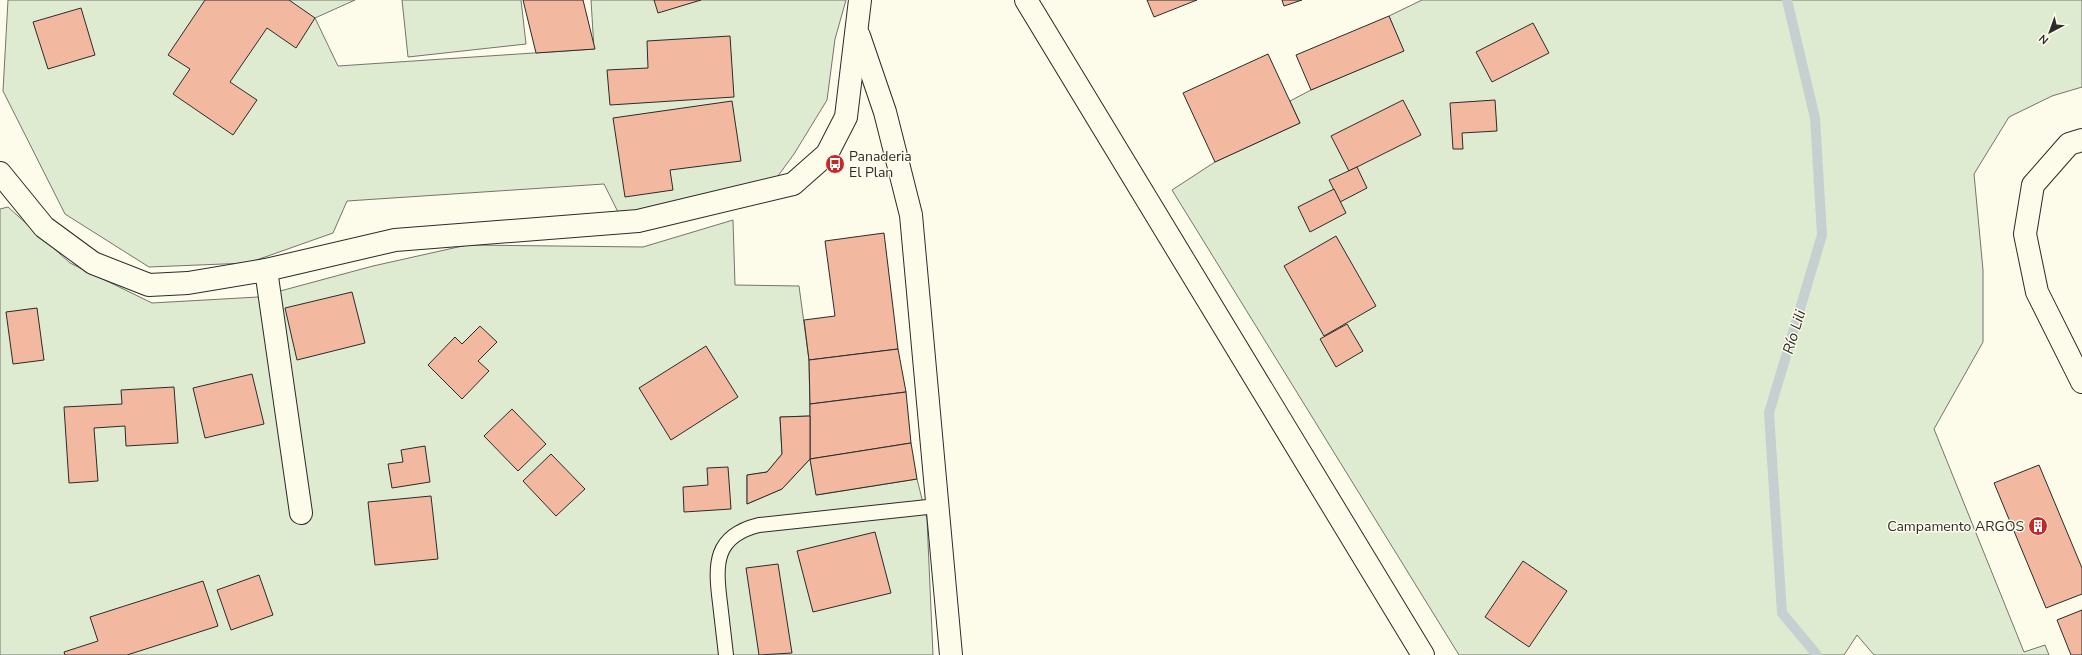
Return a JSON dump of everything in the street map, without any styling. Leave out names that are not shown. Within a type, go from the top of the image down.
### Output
[{"type":"street","points":[[0,173],[44,227],[93,263],[149,285],[188,283],[266,270],[395,240],[638,221],[794,184],[826,154],[846,117],[860,0]]},
{"type":"street","points":[[1026,0],[1423,655]]},
{"type":"street","points":[[857,32],[885,112],[912,215],[951,655]]},
{"type":"street","points":[[2082,140],[2069,144],[2033,185],[2025,234],[2037,292],[2082,382]]},
{"type":"street","points":[[266,270],[301,513]]},
{"type":"lane","points":[[726,655],[717,580],[717,564],[721,549],[731,537],[744,529],[759,525],[937,506]]},
{"type":"green space","points":[[8,0],[355,0],[315,18],[338,66],[594,49],[591,0],[846,0],[835,39],[827,100],[794,154],[775,180],[621,218],[604,184],[347,201],[333,233],[248,263],[149,267],[65,214],[3,91]]},
{"type":"green space","points":[[402,0],[521,0],[526,44],[408,57]]},
{"type":"green space","points":[[1422,0],[2082,0],[2082,87],[2052,96],[2009,117],[1974,174],[1983,270],[1983,342],[1934,429],[2024,652],[2045,645],[2049,655],[1874,655],[1857,635],[1844,655],[1459,655],[1172,190],[1215,162],[1300,123],[1290,101],[1311,90],[1403,51],[1389,16]]},
{"type":"green space","points":[[8,207],[70,263],[152,303],[258,297],[373,266],[467,245],[643,247],[733,220],[735,285],[799,286],[809,360],[810,416],[780,417],[782,454],[767,472],[747,475],[747,504],[782,489],[810,459],[817,495],[917,479],[927,519],[933,655],[0,655],[0,209]]},
{"type":"building","points":[[205,0],[289,0],[315,18],[296,48],[267,28],[230,82],[257,100],[233,135],[173,94],[190,69],[168,55]]},
{"type":"building","points":[[523,0],[583,0],[595,49],[536,53]]},
{"type":"building","points":[[654,0],[701,0],[658,13]]},
{"type":"building","points":[[1147,0],[1197,0],[1154,17]]},
{"type":"building","points":[[1282,0],[1302,0],[1284,6]]},
{"type":"building","points":[[81,8],[95,55],[48,69],[33,22]]},
{"type":"building","points":[[1389,16],[1404,51],[1311,90],[1296,55]]},
{"type":"building","points":[[1533,23],[1549,53],[1492,82],[1476,52]]},
{"type":"building","points":[[730,36],[734,97],[610,105],[607,70],[648,68],[647,41]]},
{"type":"building","points":[[1268,54],[1300,123],[1215,162],[1183,93]]},
{"type":"building","points":[[1403,100],[1421,135],[1349,171],[1331,136]]},
{"type":"building","points":[[1495,100],[1497,131],[1462,133],[1463,149],[1453,149],[1450,103]]},
{"type":"building","points":[[732,101],[741,161],[670,170],[673,190],[625,197],[613,118]]},
{"type":"building","points":[[1357,167],[1367,188],[1340,202],[1329,180]]},
{"type":"building","points":[[1334,189],[1346,213],[1310,232],[1298,207]]},
{"type":"building","points":[[884,233],[898,349],[809,360],[804,320],[835,316],[825,241]]},
{"type":"building","points":[[1336,236],[1376,306],[1324,336],[1284,266]]},
{"type":"building","points":[[352,292],[365,343],[297,360],[285,308]]},
{"type":"building","points":[[37,308],[44,360],[13,364],[6,312]]},
{"type":"building","points":[[1347,324],[1363,351],[1336,367],[1320,339]]},
{"type":"building","points":[[480,326],[497,342],[478,361],[489,371],[462,399],[428,365],[455,337],[462,344]]},
{"type":"building","points":[[706,346],[738,397],[671,440],[639,388]]},
{"type":"building","points":[[898,349],[906,392],[810,404],[809,360]]},
{"type":"building","points":[[252,374],[264,424],[205,438],[193,388]]},
{"type":"building","points":[[174,387],[178,443],[126,446],[125,426],[94,428],[98,481],[69,483],[64,407],[122,404],[121,390]]},
{"type":"building","points":[[906,392],[911,443],[810,459],[810,404]]},
{"type":"building","points":[[512,409],[546,444],[518,471],[484,436]]},
{"type":"building","points":[[810,416],[810,459],[782,489],[747,504],[747,475],[767,472],[782,454],[780,417]]},
{"type":"building","points":[[911,443],[917,479],[816,495],[810,459]]},
{"type":"building","points":[[425,446],[430,482],[392,488],[388,464],[403,462],[401,450]]},
{"type":"building","points":[[551,454],[585,489],[556,516],[523,481]]},
{"type":"building","name":"Campamento ARGOS","points":[[2039,465],[2082,568],[2082,594],[2046,608],[1994,483]]},
{"type":"building","points":[[728,467],[731,509],[684,512],[683,487],[708,485],[707,468]]},
{"type":"building","points":[[431,496],[438,559],[375,565],[368,502]]},
{"type":"building","points":[[875,532],[891,593],[813,612],[797,551]]},
{"type":"building","points":[[1523,561],[1567,591],[1529,647],[1485,617]]},
{"type":"building","points":[[778,564],[792,653],[759,655],[746,568]]},
{"type":"building","points":[[259,575],[273,615],[231,630],[217,590]]},
{"type":"building","points":[[203,581],[218,626],[127,655],[65,655],[64,652],[98,641],[90,617]]},
{"type":"building","points":[[2082,610],[2082,655],[2071,655],[2057,620]]},
{"type":"waterway","name":"Río Lili","points":[[1787,0],[1815,118],[1822,235],[1769,413],[1782,613],[1817,655]]},
{"type":"place","name":"Panaderia El Plan","points":[[835,164]]},
{"type":"place","name":"Campamento ARGOS","points":[[2038,526]]}]
